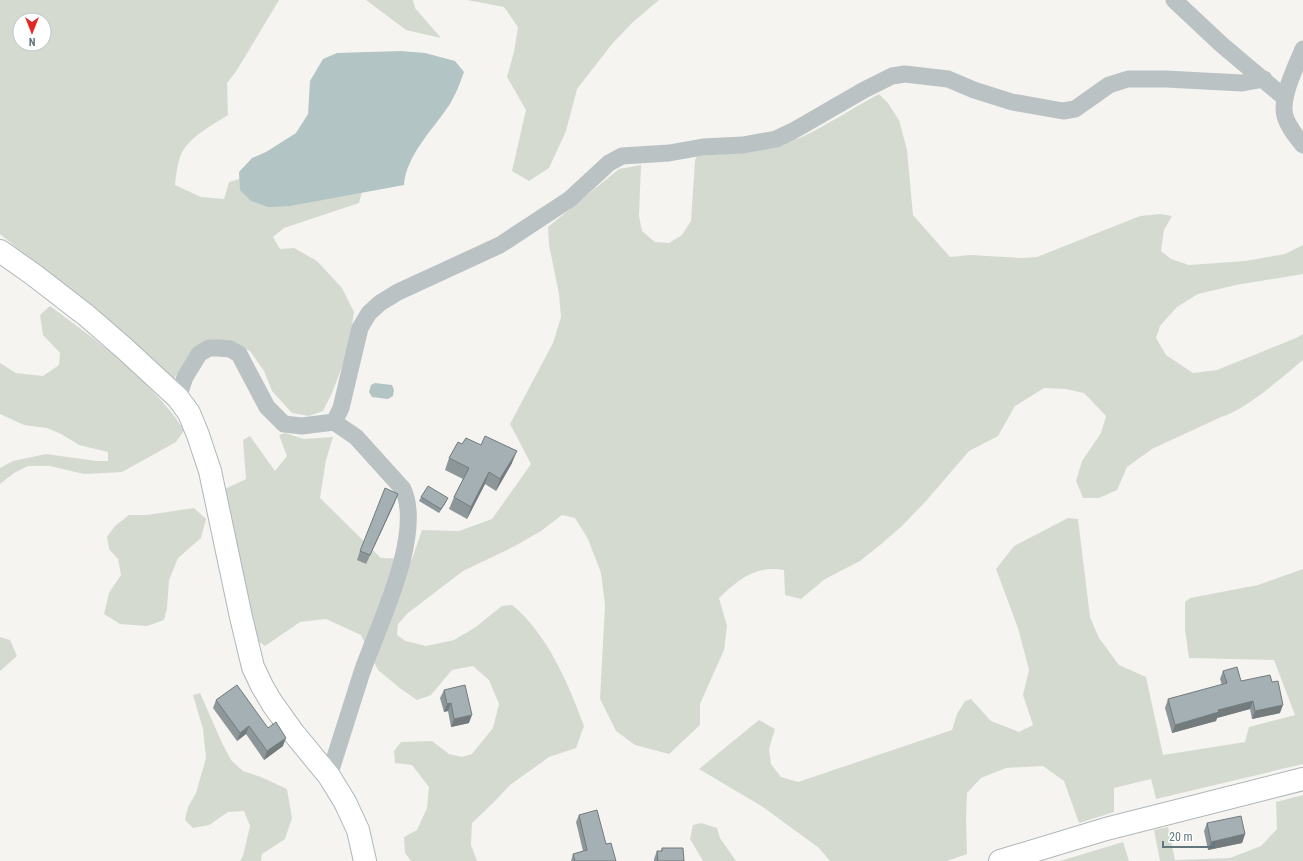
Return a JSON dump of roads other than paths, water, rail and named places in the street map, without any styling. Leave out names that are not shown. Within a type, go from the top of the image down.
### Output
[{"type":"street","points":[[1174,0],[1222,45],[1285,98]]},
{"type":"street","points":[[1303,49],[1285,98],[1285,114],[1291,129],[1303,145]]},
{"type":"street","points":[[334,422],[345,396],[360,328],[369,312],[398,292],[500,245],[570,199],[609,163],[622,156],[669,153],[703,147],[743,145],[776,139],[793,131],[864,90],[892,76],[905,74],[948,79],[974,90],[1012,102],[1062,111],[1075,108],[1109,84],[1128,79],[1242,83],[1264,79]]},
{"type":"street","points":[[0,251],[87,316],[178,398],[189,413],[210,471],[240,617],[253,667],[262,686],[288,725],[329,776],[345,802],[358,830],[365,861]]},
{"type":"street","points":[[178,398],[185,377],[199,354],[209,348],[230,349],[239,354],[266,408],[284,424],[302,426],[334,422],[356,437],[403,489],[407,497],[409,517],[403,560],[362,671],[329,776]]},
{"type":"street","points":[[1000,861],[1106,829],[1303,779]]}]
